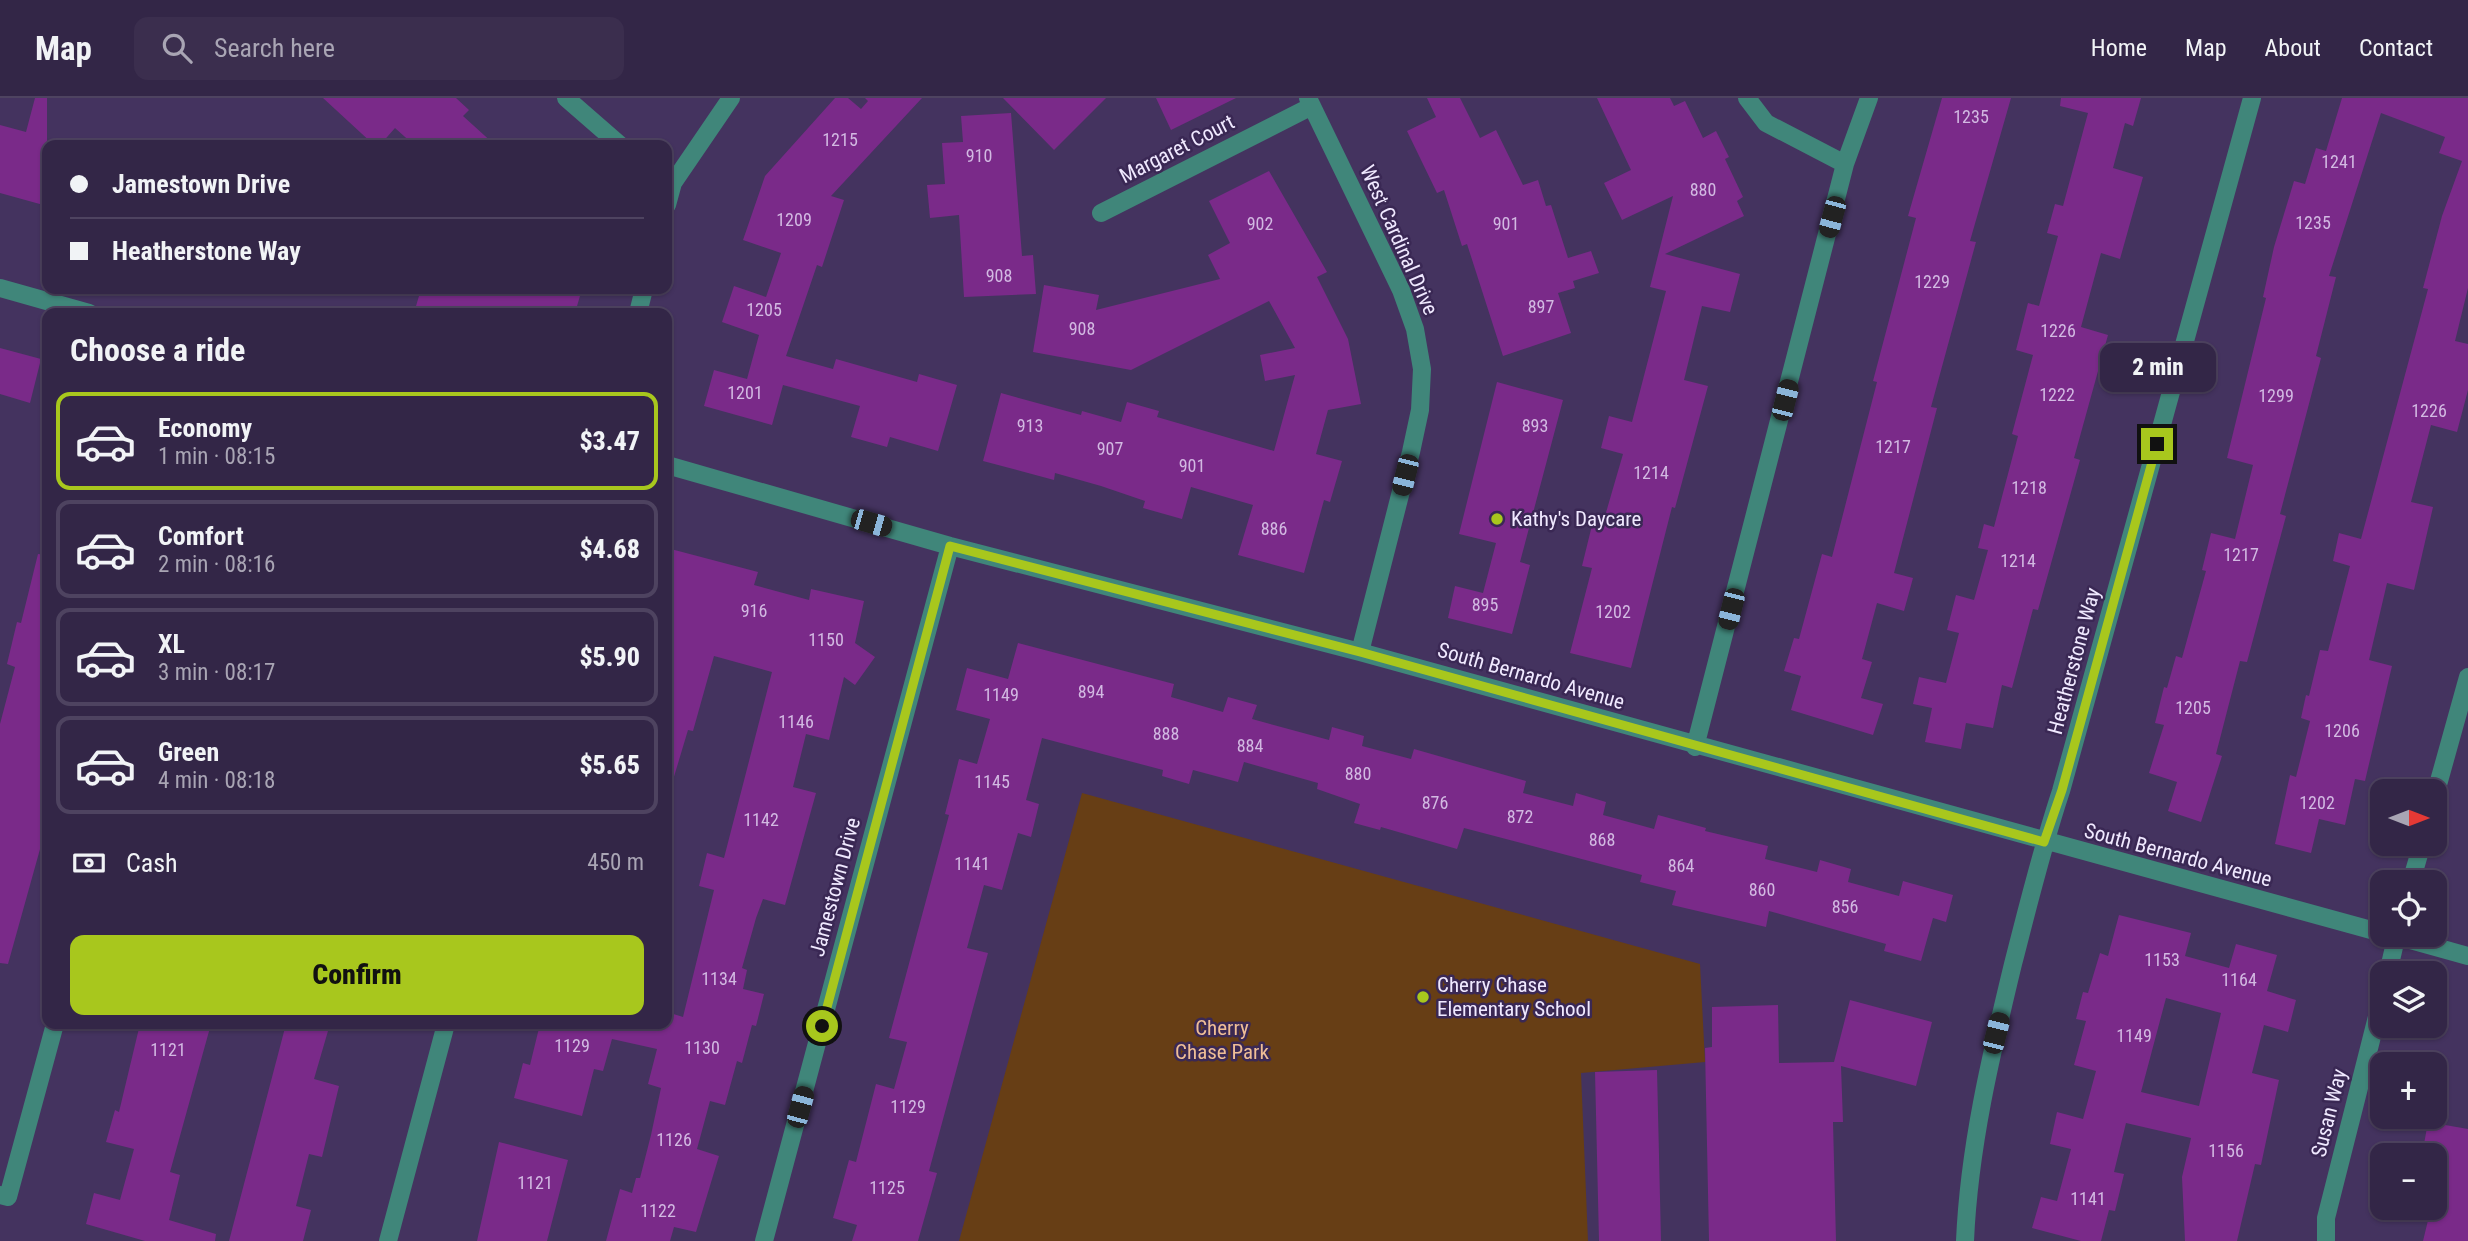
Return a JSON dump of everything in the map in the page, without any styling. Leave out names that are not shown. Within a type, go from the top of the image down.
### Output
[{"type":"street","points":[[566,98],[614,140]]},
{"type":"street","points":[[672,178],[731,98]]},
{"type":"street","points":[[1747,98],[1766,123],[1845,164]]},
{"type":"street","points":[[1695,747],[1845,164],[1869,98]]},
{"type":"street","name":"Heatherstone Way","points":[[1965,1241],[1968,1182],[1996,1033],[2044,842],[2062,790],[2252,98]]},
{"type":"street","name":"Margaret Court","points":[[1101,213],[1310,102]]},
{"type":"street","name":"West Cardinal Drive","points":[[1310,102],[1401,290],[1415,329],[1422,369],[1420,410],[1411,452],[1360,652]]},
{"type":"street","points":[[0,288],[71,308]]},
{"type":"street","name":"South Bernardo Avenue","points":[[672,466],[950,546],[1360,652],[1695,747],[2370,929]]},
{"type":"street","name":"Jamestown Drive","points":[[764,1241],[950,546]]},
{"type":"street","points":[[2440,779],[2468,677]]},
{"type":"street","name":"South Bernardo Avenue","points":[[2433,947],[2468,957]]},
{"type":"street","points":[[4,1196],[54,1029]]},
{"type":"street","points":[[388,1241],[445,1029]]},
{"type":"street","name":"Susan Way","points":[[2326,1241],[2326,1218],[2372,1038]]},
{"type":"green space","name":"Cherry Chase Park","points":[[1082,793],[1700,964],[1705,1062],[1581,1073],[1588,1241],[959,1241]]},
{"type":"building","points":[[35,98],[47,98],[47,140],[42,140],[42,205],[0,193],[0,125],[26,132]]},
{"type":"building","points":[[323,98],[456,98],[469,110],[463,116],[489,140],[408,140],[395,128],[384,140],[369,140]]},
{"type":"building","points":[[835,98],[848,98],[861,109],[868,101],[865,98],[922,98],[831,196],[844,200],[822,267],[817,265],[786,356],[833,369],[836,359],[917,382],[919,374],[957,385],[938,451],[890,437],[887,447],[851,437],[860,406],[783,385],[772,425],[704,406],[714,370],[747,379],[759,335],[722,322],[734,286],[766,297],[781,253],[743,240],[765,176]]},
{"type":"building","points":[[1003,98],[1106,98],[1054,150]]},
{"type":"building","points":[[1156,98],[1236,98],[1171,130]]},
{"type":"building","points":[[1427,98],[1460,98],[1480,138],[1496,130],[1523,185],[1538,180],[1546,206],[1551,205],[1568,258],[1591,251],[1599,273],[1573,281],[1575,288],[1558,293],[1571,333],[1503,356],[1467,244],[1462,246],[1444,190],[1437,193],[1407,131],[1436,117]]},
{"type":"building","points":[[1597,98],[1670,98],[1674,106],[1685,101],[1703,138],[1716,131],[1729,157],[1725,159],[1743,197],[1737,201],[1744,216],[1665,254],[1740,274],[1730,312],[1702,306],[1684,380],[1708,386],[1675,508],[1672,507],[1631,668],[1570,653],[1592,568],[1582,566],[1595,513],[1605,516],[1623,454],[1601,448],[1609,416],[1632,422],[1666,291],[1650,287],[1673,196],[1622,220],[1604,183],[1631,170]]},
{"type":"building","points":[[1942,98],[2011,98],[1970,241],[1976,242],[1931,407],[1937,408],[1894,573],[1913,578],[1904,611],[1877,603],[1862,659],[1872,662],[1861,698],[1883,704],[1873,735],[1791,710],[1801,676],[1784,671],[1794,638],[1799,639],[1822,554],[1832,557],[1877,382],[1873,381],[1916,218],[1908,216]]},
{"type":"building","points":[[2061,98],[2141,98],[2133,126],[2125,123],[2113,168],[2143,177],[2120,259],[2101,253],[2081,327],[2108,335],[2074,458],[2080,460],[2038,610],[2033,609],[2012,688],[2002,685],[1993,728],[1966,723],[1961,749],[1925,742],[1932,708],[1913,704],[1919,677],[1946,683],[1959,633],[1947,630],[1956,595],[1974,600],[1988,550],[1978,548],[1984,524],[1994,527],[2018,436],[2012,434],[2033,355],[2016,350],[2028,303],[2039,306],[2058,236],[2047,233],[2055,204],[2063,206],[2088,113],[2060,106]]},
{"type":"building","points":[[2342,98],[2468,98],[2468,288],[2455,341],[2468,344],[2468,390],[2457,432],[2431,425],[2411,502],[2433,507],[2414,590],[2387,583],[2369,660],[2392,666],[2365,781],[2355,779],[2345,825],[2319,819],[2311,853],[2275,844],[2290,775],[2296,777],[2310,721],[2301,718],[2306,695],[2309,696],[2320,650],[2328,651],[2350,566],[2333,561],[2339,533],[2361,539],[2428,289],[2423,288],[2442,216],[2462,161],[2439,153],[2445,137],[2381,113],[2329,276],[2336,277],[2316,356],[2321,358],[2280,514],[2286,516],[2247,662],[2240,661],[2216,754],[2222,756],[2201,822],[2168,811],[2177,782],[2149,773],[2164,725],[2155,723],[2164,687],[2167,688],[2176,656],[2182,658],[2206,571],[2202,570],[2211,533],[2235,539],[2253,465],[2227,458],[2266,298],[2263,297],[2274,247],[2294,181],[2305,184],[2316,148],[2326,151]]},
{"type":"building","points":[[1011,113],[1022,256],[1033,255],[1036,294],[964,297],[959,215],[930,218],[927,185],[945,184],[942,143],[963,142],[961,116]]},
{"type":"building","points":[[1269,171],[1327,272],[1317,277],[1348,339],[1361,404],[1328,410],[1316,454],[1342,461],[1330,502],[1324,500],[1304,573],[1238,555],[1253,505],[1191,487],[1182,519],[1143,508],[1145,501],[1101,486],[1055,473],[1054,480],[983,461],[1001,393],[1081,415],[1082,411],[1121,422],[1127,402],[1159,411],[1157,417],[1274,451],[1295,375],[1265,381],[1260,355],[1295,348],[1269,301],[1131,370],[1033,352],[1044,285],[1099,295],[1096,310],[1220,279],[1208,255],[1230,243],[1209,201]]},
{"type":"building","points":[[420,294],[581,294],[576,308],[415,308]]},
{"type":"building","points":[[0,348],[41,359],[30,403],[0,394]]},
{"type":"building","points":[[1497,382],[1563,400],[1520,562],[1530,565],[1512,634],[1448,618],[1455,586],[1483,593],[1496,543],[1459,534]]},
{"type":"building","points":[[672,549],[758,572],[754,585],[809,600],[811,589],[864,601],[855,643],[875,657],[855,685],[844,677],[829,740],[806,734],[793,787],[816,793],[785,905],[763,899],[742,968],[747,970],[743,989],[764,994],[742,1063],[737,1061],[725,1105],[710,1101],[697,1149],[719,1156],[696,1232],[674,1227],[670,1241],[606,1241],[620,1189],[632,1193],[636,1178],[640,1178],[661,1088],[648,1084],[657,1049],[612,1039],[603,1071],[594,1069],[582,1116],[514,1098],[523,1063],[530,1065],[539,1029],[672,1029],[672,1014],[683,1017],[714,890],[699,886],[707,853],[724,858],[772,672],[714,656],[693,731],[688,730],[673,780]]},
{"type":"building","points":[[38,554],[42,554],[42,842],[8,964],[0,963],[0,724],[15,667],[7,664],[17,622],[21,623]]},
{"type":"building","points":[[1018,643],[1174,684],[1171,697],[1223,712],[1228,697],[1257,705],[1252,719],[1329,740],[1332,727],[1364,736],[1362,746],[1411,759],[1414,749],[1526,781],[1523,793],[1573,806],[1576,793],[1606,802],[1603,815],[1654,829],[1658,815],[1706,828],[1705,831],[1768,846],[1765,859],[1817,872],[1820,860],[1851,869],[1848,882],[1899,896],[1903,881],[1953,895],[1946,922],[1933,918],[1921,961],[1884,951],[1886,944],[1769,911],[1766,927],[1672,905],[1676,891],[1640,882],[1642,875],[1464,828],[1457,849],[1381,827],[1380,830],[1354,823],[1360,804],[1317,789],[1318,783],[1244,762],[1238,782],[1193,770],[1189,784],[1162,776],[1163,770],[1042,738],[1026,800],[1039,804],[1031,837],[1018,833],[1002,890],[984,885],[967,948],[988,953],[929,1171],[937,1173],[918,1241],[852,1241],[857,1225],[833,1218],[849,1160],[856,1162],[876,1084],[894,1089],[907,1042],[889,1038],[949,815],[945,814],[959,759],[977,764],[990,719],[956,710],[967,668],[1008,679]]},
{"type":"building","points":[[2119,915],[2191,933],[2185,956],[2229,968],[2236,944],[2277,955],[2267,991],[2296,1000],[2288,1032],[2264,1025],[2252,1073],[2279,1080],[2261,1165],[2255,1164],[2237,1241],[2185,1241],[2182,1177],[2191,1138],[2126,1123],[2114,1172],[2124,1174],[2115,1211],[2109,1210],[2101,1241],[2081,1241],[2032,1228],[2041,1197],[2057,1201],[2071,1149],[2050,1144],[2057,1112],[2083,1119],[2096,1071],[2074,1065],[2086,1021],[2076,1019],[2083,992],[2088,993],[2100,953],[2108,956]],"holes":[[[2166,998],[2221,1013],[2199,1106],[2141,1092]]]},
{"type":"building","points":[[1850,1000],[1932,1022],[1916,1086],[1841,1066],[1843,1122],[1833,1122],[1836,1241],[1709,1241],[1705,1048],[1712,1047],[1712,1007],[1778,1005],[1779,1063],[1834,1062]]},
{"type":"building","points":[[139,1029],[210,1029],[170,1172],[180,1175],[169,1220],[216,1234],[215,1241],[145,1241],[86,1224],[94,1193],[120,1200],[134,1149],[106,1142],[115,1110],[119,1112]]},
{"type":"building","points":[[285,1029],[329,1029],[314,1079],[339,1086],[322,1157],[309,1154],[296,1206],[311,1210],[303,1241],[229,1241]]},
{"type":"building","points":[[1657,1070],[1661,1241],[1599,1241],[1595,1072]]},
{"type":"building","points":[[2447,1125],[2468,1129],[2468,1241],[2423,1241],[2428,1220],[2447,1220],[2447,1143],[2424,1143],[2427,1129],[2447,1129]]},
{"type":"building","points":[[499,1142],[568,1160],[547,1241],[477,1241]]},
{"type":"place","name":"Kathy's Daycare","points":[[1497,519]]},
{"type":"place","name":"Cherry Chase Elementary School","points":[[1423,997]]},
{"type":"route","points":[[822,1026],[950,546],[1360,652],[2044,842],[2062,790],[2157,444]]}]
